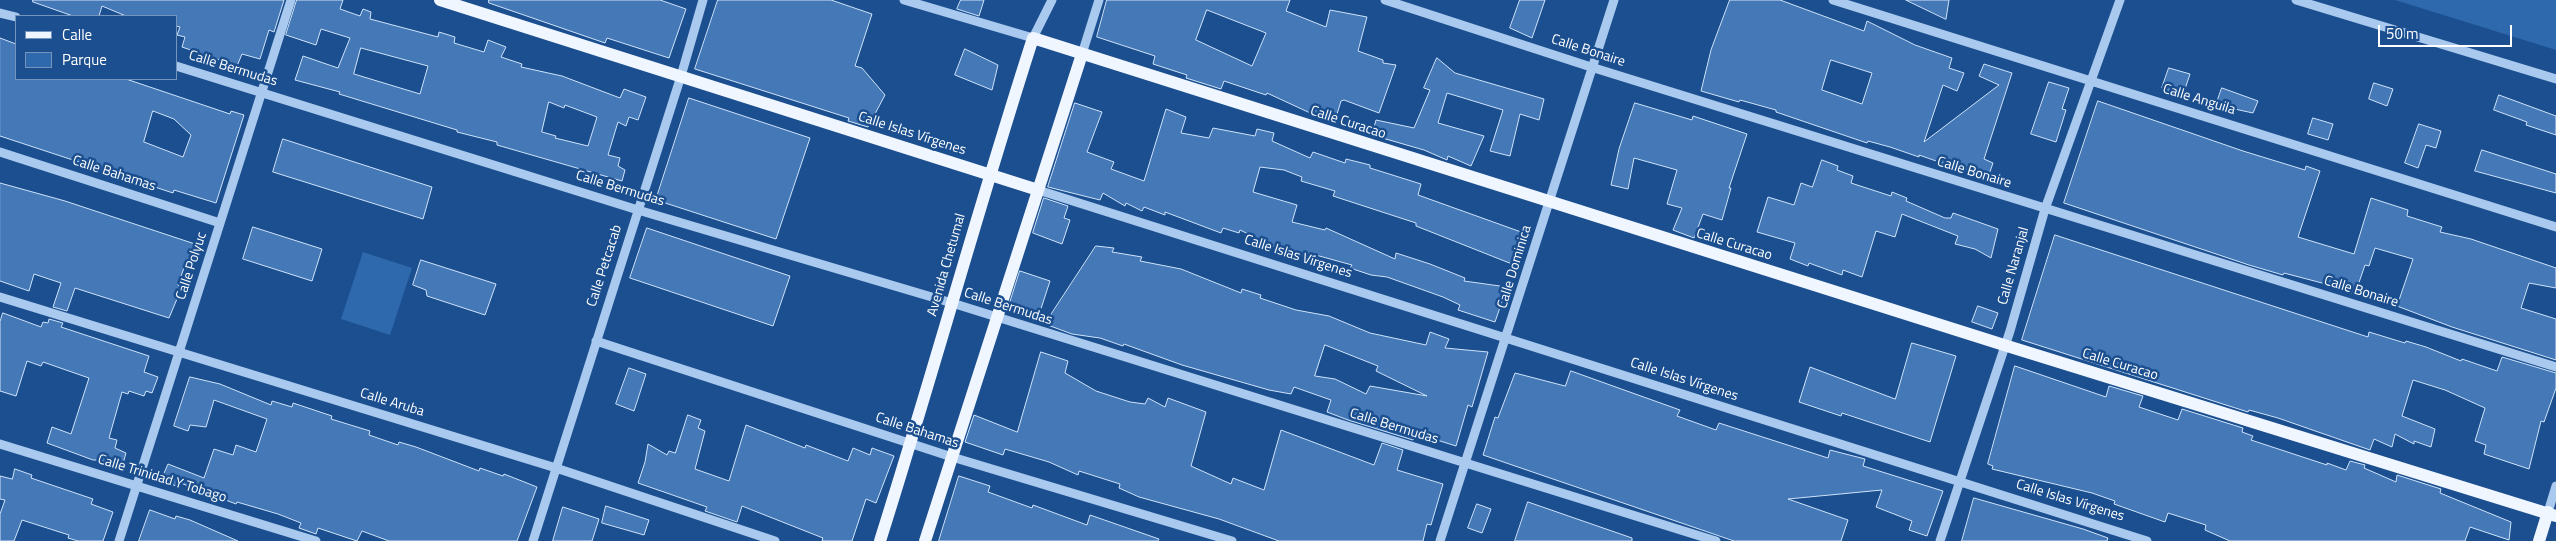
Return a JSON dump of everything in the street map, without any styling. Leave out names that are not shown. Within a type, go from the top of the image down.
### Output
[{"type":"main road","name":"Calle Islas Vírgenes","points":[[440,0],[1038,190]]},
{"type":"main road","name":"Calle Curacao","points":[[1033,38],[2004,345],[2552,514]]},
{"type":"main road","name":"Avenida Chetumal","points":[[880,541],[911,444],[989,174],[1033,38]]},
{"type":"main road","points":[[925,541],[1082,54]]},
{"type":"main road","points":[[2539,541],[2552,514]]},
{"type":"street","name":"Calle Polyuc","points":[[119,541],[291,0]]},
{"type":"street","name":"Calle Petcacab","points":[[533,541],[681,76],[702,0]]},
{"type":"street","name":"Calle Curacao","points":[[904,0],[1033,38]]},
{"type":"street","name":"Avenida Chetumal","points":[[1033,38],[1052,0]]},
{"type":"street","points":[[1082,54],[1099,0]]},
{"type":"street","name":"Calle Bonaire","points":[[1385,0],[1591,67],[2556,367]]},
{"type":"street","name":"Calle Dominica","points":[[1440,541],[1614,0]]},
{"type":"street","name":"Calle Anguila","points":[[1833,0],[2556,227]]},
{"type":"street","name":"Calle Naranjal","points":[[1940,541],[2004,345],[2045,209],[2120,0]]},
{"type":"street","points":[[2296,0],[2556,79]]},
{"type":"street","points":[[0,12],[15,17]]},
{"type":"street","name":"Calle Bermudas","points":[[178,67],[638,210],[952,303],[1716,541]]},
{"type":"street","name":"Calle Bahamas","points":[[0,152],[220,223]]},
{"type":"street","name":"Calle Islas Vírgenes","points":[[1038,190],[1506,340],[2147,541]]},
{"type":"street","name":"Calle Aruba","points":[[0,297],[556,468],[775,541]]},
{"type":"street","name":"Calle Bahamas","points":[[596,341],[952,457],[1232,541]]},
{"type":"street","name":"Calle Trinidad Y Tobago","points":[[0,444],[316,541]]},
{"type":"street","points":[[2552,514],[2556,486]]},
{"type":"green space","points":[[2395,0],[2556,0],[2556,50]]},
{"type":"green space","points":[[363,252],[412,268],[390,335],[341,319]]},
{"type":"building","points":[[33,0],[284,0],[274,32],[269,30],[260,59],[242,54],[237,66],[182,47],[185,37],[178,35],[180,27],[178,26],[178,15],[124,15],[102,6],[99,15],[70,15],[33,2]]},
{"type":"building","points":[[297,0],[343,0],[340,9],[360,16],[363,9],[371,12],[370,19],[438,37],[439,32],[455,37],[454,43],[484,52],[488,40],[506,47],[501,57],[522,64],[521,67],[562,76],[620,98],[624,89],[646,97],[638,120],[629,117],[626,126],[618,122],[608,155],[620,158],[618,166],[625,170],[622,181],[497,145],[497,142],[457,132],[457,130],[339,94],[340,92],[295,80],[303,56],[338,68],[350,38],[321,29],[316,45],[286,35]],"holes":[[[361,48],[428,66],[420,94],[354,74]],[[549,102],[564,108],[565,105],[597,117],[588,146],[555,138],[556,136],[542,132]]]},
{"type":"building","points":[[489,0],[660,0],[686,9],[669,58],[607,38],[605,43],[489,3]]},
{"type":"building","points":[[718,0],[831,0],[872,14],[855,66],[862,68],[885,95],[868,127],[848,121],[849,118],[695,69]]},
{"type":"building","points":[[961,0],[984,0],[979,16],[957,9]]},
{"type":"building","points":[[1107,0],[1290,0],[1286,11],[1326,27],[1330,10],[1367,17],[1358,51],[1383,60],[1383,63],[1396,65],[1379,113],[1344,100],[1341,101],[1334,124],[1267,93],[1266,95],[1224,81],[1221,89],[1186,78],[1187,75],[1153,64],[1155,56],[1097,37]],"holes":[[[1207,10],[1266,33],[1252,66],[1196,40]]]},
{"type":"building","points":[[1520,0],[1545,0],[1532,38],[1510,28]]},
{"type":"building","points":[[1730,0],[1780,0],[1864,31],[1867,21],[1915,45],[1952,58],[1949,68],[1964,73],[1957,91],[1943,85],[1924,142],[1999,85],[1979,76],[1984,64],[2012,73],[1984,159],[1993,163],[1987,180],[1963,167],[1962,170],[1919,155],[1919,157],[1868,141],[1867,143],[1776,112],[1776,110],[1701,91],[1711,50]],"holes":[[[1831,60],[1872,73],[1862,104],[1822,90]]]},
{"type":"building","points":[[1906,0],[1949,0],[1946,19]]},
{"type":"building","points":[[0,38],[15,44],[15,80],[129,80],[230,114],[231,111],[244,115],[216,203],[174,190],[173,193],[0,136]],"holes":[[[153,111],[174,119],[191,135],[183,157],[144,142]]]},
{"type":"building","points":[[965,49],[998,65],[992,90],[955,75]]},
{"type":"building","points":[[1437,58],[1455,73],[1544,99],[1539,120],[1520,114],[1510,156],[1490,151],[1503,110],[1447,93],[1438,123],[1484,136],[1471,166],[1448,156],[1447,160],[1424,150],[1372,135],[1376,120],[1414,128],[1430,90],[1424,88]]},
{"type":"building","points":[[2169,68],[2190,74],[2183,95],[2162,88]]},
{"type":"building","points":[[2049,82],[2069,88],[2062,109],[2066,110],[2056,142],[2031,134]]},
{"type":"building","points":[[2374,83],[2393,89],[2387,106],[2369,99]]},
{"type":"building","points":[[2222,88],[2258,101],[2253,113],[2216,105]]},
{"type":"building","points":[[2499,95],[2556,116],[2556,135],[2526,125],[2527,122],[2494,110]]},
{"type":"building","points":[[689,98],[810,138],[776,239],[656,200]]},
{"type":"building","points":[[2098,101],[2243,151],[2305,170],[2306,166],[2320,171],[2298,237],[2354,254],[2371,198],[2408,210],[2407,216],[2442,227],[2440,232],[2471,239],[2556,268],[2556,288],[2529,283],[2521,308],[2556,319],[2556,360],[2452,327],[2397,306],[2413,259],[2375,248],[2369,266],[2365,265],[2355,294],[2322,283],[2284,273],[2283,275],[2249,265],[2064,203]]},
{"type":"building","points":[[1075,103],[1102,112],[1087,152],[1114,162],[1111,169],[1144,181],[1166,109],[1186,117],[1181,133],[1209,138],[1213,128],[1255,136],[1257,129],[1274,133],[1272,141],[1310,158],[1313,152],[1345,163],[1346,159],[1370,165],[1370,168],[1421,184],[1418,195],[1524,233],[1512,264],[1416,226],[1416,223],[1333,196],[1335,191],[1301,181],[1302,177],[1284,170],[1260,167],[1253,192],[1297,205],[1292,222],[1325,230],[1326,228],[1395,259],[1396,253],[1465,278],[1464,281],[1507,287],[1495,322],[1458,310],[1460,305],[1443,297],[1387,277],[1371,275],[1350,268],[1352,265],[1312,254],[1311,258],[1283,249],[1283,251],[1240,230],[1239,233],[1223,228],[1221,233],[1165,212],[1165,215],[1144,207],[1142,211],[1126,203],[1125,206],[1103,193],[1100,200],[1048,187]]},
{"type":"building","points":[[1635,103],[1692,120],[1693,116],[1747,134],[1729,188],[1731,188],[1722,220],[1703,214],[1694,238],[1673,230],[1682,208],[1667,204],[1677,170],[1634,158],[1628,189],[1611,185],[1619,149]]},
{"type":"building","points":[[2313,118],[2333,124],[2328,140],[2308,134]]},
{"type":"building","points":[[2419,124],[2441,131],[2436,148],[2426,145],[2418,168],[2405,163]]},
{"type":"building","points":[[283,139],[432,187],[423,219],[273,172]]},
{"type":"building","points":[[2482,150],[2556,174],[2556,193],[2475,171]]},
{"type":"building","points":[[1822,160],[1838,166],[1837,170],[1853,176],[1851,183],[1891,196],[1892,192],[1907,198],[1906,201],[1945,218],[1951,218],[1953,213],[1998,229],[1991,258],[1975,249],[1955,244],[1958,236],[1902,214],[1895,237],[1876,231],[1862,277],[1843,270],[1842,275],[1809,263],[1808,266],[1790,259],[1795,243],[1757,232],[1768,197],[1794,205],[1801,183],[1812,187]]},
{"type":"building","points":[[0,183],[65,201],[195,244],[190,261],[187,259],[178,285],[182,287],[169,318],[75,288],[67,311],[53,307],[61,283],[34,274],[29,291],[0,281]]},
{"type":"building","points":[[1044,198],[1068,206],[1064,218],[1070,220],[1062,244],[1033,233]]},
{"type":"building","points":[[253,227],[322,249],[312,281],[243,259]]},
{"type":"building","points":[[647,228],[790,276],[773,326],[630,278]]},
{"type":"building","points":[[2055,235],[2368,337],[2369,332],[2405,343],[2406,341],[2461,361],[2462,359],[2497,371],[2502,357],[2556,373],[2556,388],[2544,422],[2541,421],[2529,469],[2484,454],[2486,445],[2475,441],[2485,408],[2445,390],[2413,380],[2402,416],[2435,429],[2431,447],[2414,441],[2414,444],[2395,434],[2392,447],[2374,439],[2370,450],[2278,418],[2249,410],[2248,412],[2022,340]]},
{"type":"building","points":[[1096,246],[1114,248],[1112,252],[1142,257],[1140,261],[1181,269],[1241,293],[1242,289],[1261,295],[1260,298],[1296,310],[1329,316],[1370,333],[1426,345],[1430,332],[1449,339],[1445,348],[1488,352],[1472,407],[1468,405],[1456,446],[1437,440],[1436,444],[1415,434],[1413,440],[1348,420],[1327,412],[1331,400],[1294,387],[1291,394],[1269,390],[1182,365],[1124,344],[1123,346],[1100,338],[1072,334],[1045,324]],"holes":[[[1325,345],[1378,366],[1376,371],[1427,396],[1370,386],[1366,394],[1335,379],[1315,376]]]},
{"type":"building","points":[[421,260],[496,284],[485,315],[427,296],[426,290],[413,285]]},
{"type":"building","points":[[1020,271],[1050,281],[1037,321],[1008,309]]},
{"type":"building","points":[[1978,306],[1998,313],[1992,329],[1972,322]]},
{"type":"building","points":[[3,313],[41,327],[43,322],[48,323],[49,319],[63,323],[61,327],[149,356],[144,372],[158,377],[152,393],[146,391],[144,396],[129,391],[128,394],[122,392],[109,438],[117,440],[115,448],[126,453],[122,467],[93,460],[47,443],[52,427],[71,434],[89,378],[43,362],[41,366],[27,361],[16,396],[0,391],[0,322]]},
{"type":"building","points":[[1912,343],[1956,356],[1930,442],[1842,413],[1841,416],[1799,402],[1810,367],[1895,399]]},
{"type":"building","points":[[1041,352],[1068,361],[1065,373],[1096,391],[1130,402],[1145,404],[1148,398],[1165,407],[1168,398],[1206,412],[1191,466],[1231,484],[1233,478],[1264,490],[1281,430],[1374,465],[1382,443],[1403,450],[1397,470],[1443,484],[1431,525],[1427,524],[1423,541],[1279,541],[1219,519],[1139,497],[1119,488],[1120,484],[1079,471],[1078,475],[1049,462],[1005,449],[1003,455],[965,442],[974,415],[1017,432]]},
{"type":"building","points":[[2015,366],[2106,397],[2109,386],[2143,396],[2139,407],[2178,420],[2182,409],[2243,428],[2242,432],[2253,436],[2251,440],[2327,465],[2327,463],[2346,470],[2350,461],[2365,465],[2364,468],[2396,482],[2397,475],[2441,489],[2440,493],[2511,522],[2509,540],[2470,527],[2465,541],[2230,541],[2205,530],[2206,525],[2168,513],[2165,522],[2114,504],[2115,501],[2092,493],[1992,469],[1993,466],[1988,464]]},
{"type":"building","points":[[629,368],[646,374],[634,411],[616,404]]},
{"type":"building","points":[[1571,371],[1680,410],[1677,416],[1716,430],[1719,423],[1828,458],[1830,450],[1865,459],[1863,466],[1943,491],[1927,536],[1909,530],[1912,521],[1876,507],[1882,490],[1788,499],[1848,520],[1841,541],[1734,541],[1483,455],[1495,417],[1498,418],[1515,373],[1565,386]]},
{"type":"building","points":[[190,377],[220,384],[271,405],[272,401],[292,407],[293,403],[332,416],[331,419],[370,431],[369,435],[398,445],[399,442],[416,447],[479,471],[480,468],[503,476],[504,474],[537,487],[517,541],[389,541],[362,531],[357,541],[318,528],[316,534],[299,528],[301,523],[278,514],[237,502],[236,504],[178,482],[176,486],[161,480],[168,464],[204,478],[214,449],[233,455],[236,445],[256,452],[267,419],[214,400],[206,427],[190,425],[188,431],[174,426]]},
{"type":"building","points":[[688,415],[701,420],[698,428],[705,431],[695,469],[729,481],[746,425],[805,448],[806,445],[848,461],[853,448],[870,455],[872,448],[894,456],[876,503],[866,499],[852,541],[822,541],[823,538],[742,506],[737,522],[705,511],[707,507],[638,483],[645,462],[648,444],[667,455],[669,451],[675,453]]},
{"type":"building","points":[[15,469],[32,475],[31,478],[93,499],[91,504],[113,512],[103,541],[78,541],[68,538],[69,535],[22,520],[14,541],[0,541],[0,514],[5,500],[0,499],[0,476],[12,479]]},
{"type":"building","points":[[959,476],[990,486],[988,492],[1032,508],[1033,505],[1087,525],[1090,515],[1159,539],[1158,541],[939,541]]},
{"type":"building","points":[[1974,498],[2108,538],[2107,541],[1962,541]]},
{"type":"building","points":[[1528,502],[1632,538],[1632,541],[1515,541]]},
{"type":"building","points":[[1477,504],[1491,509],[1482,533],[1468,528]]},
{"type":"building","points":[[606,506],[649,520],[644,535],[602,523]]},
{"type":"building","points":[[563,507],[599,519],[592,541],[553,541]]},
{"type":"building","points":[[150,510],[175,519],[176,516],[190,520],[238,541],[139,541]]}]
